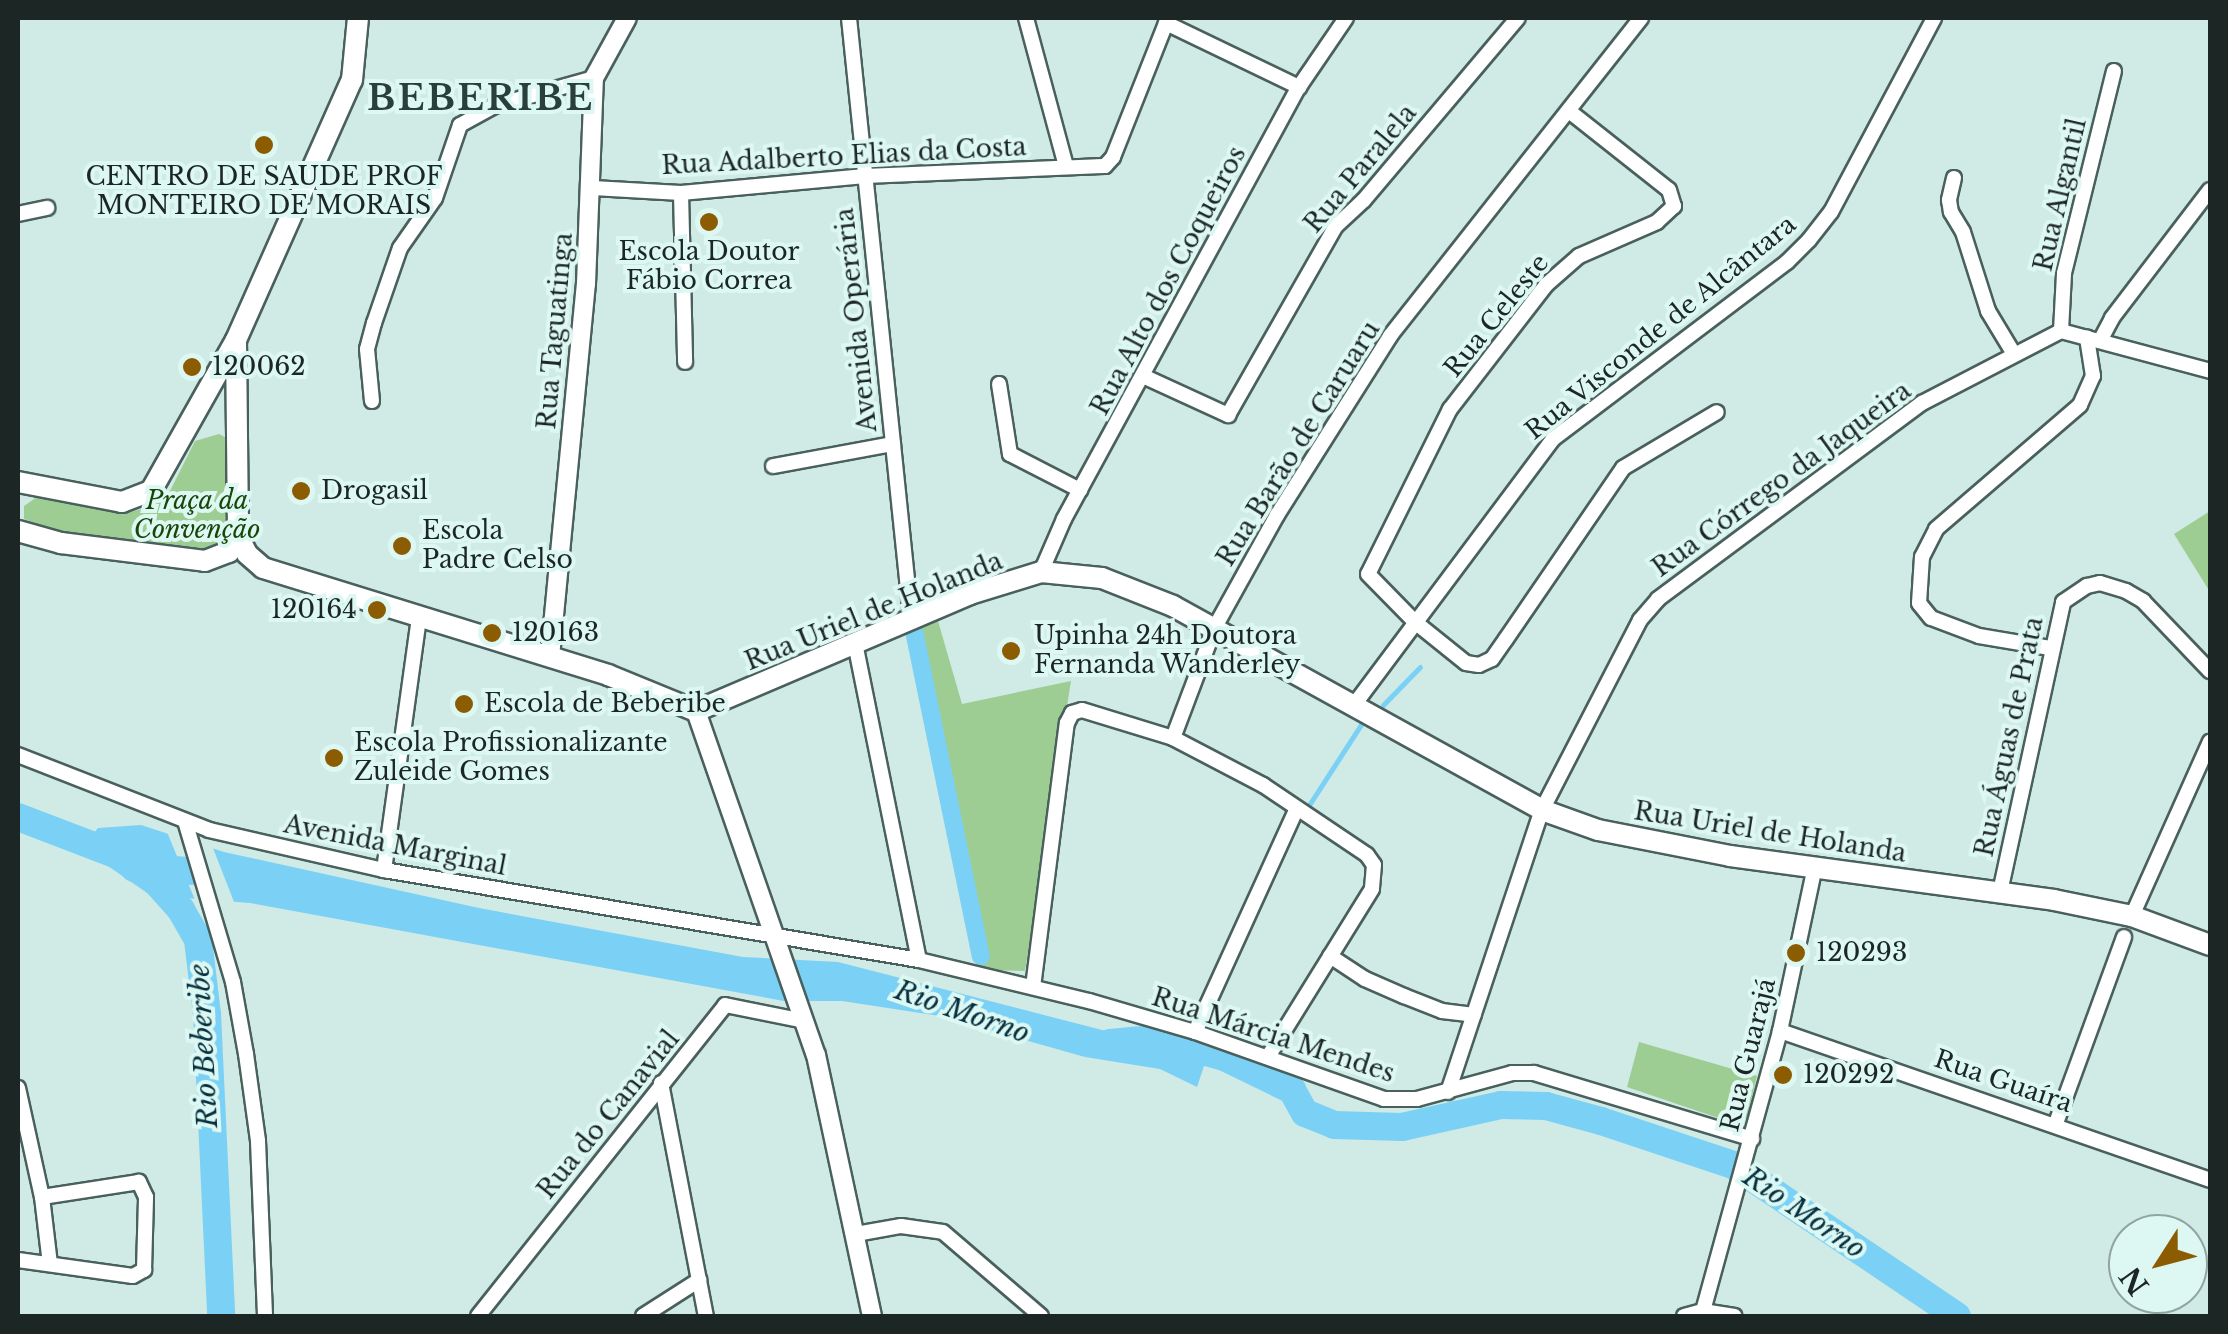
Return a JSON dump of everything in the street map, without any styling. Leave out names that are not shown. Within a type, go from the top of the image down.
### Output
[{"type":"main road","points":[[18,482],[122,502],[151,490],[192,410],[236,340],[352,80],[358,18]]},
{"type":"main road","points":[[236,340],[238,536],[247,554],[262,568],[648,688],[696,711]]},
{"type":"main road","points":[[192,410],[220,405],[238,430]]},
{"type":"main road","points":[[18,531],[61,543],[205,561],[216,560],[228,552],[238,536]]},
{"type":"main road","name":"Rua Uriel de Holanda","points":[[696,711],[910,618],[1041,572],[1102,578],[1214,627],[1542,810],[1646,843],[2000,892],[2132,916],[2210,945]]},
{"type":"street","name":"Rua Taguatinga","points":[[550,657],[593,188],[594,78],[627,18]]},
{"type":"street","name":"Avenida Operária","points":[[849,18],[910,618]]},
{"type":"street","points":[[1026,18],[1066,166]]},
{"type":"street","name":"Rua Alto dos Coqueiros","points":[[1041,572],[1080,490],[1300,87],[1346,18]]},
{"type":"street","name":"Rua Paralela","points":[[1143,376],[1228,415],[1336,226],[1364,200],[1518,18]]},
{"type":"street","name":"Rua Barão de Caruaru","points":[[1173,738],[1214,627],[1260,544],[1390,336],[1641,18]]},
{"type":"street","name":"Rua Visconde de Alcântara","points":[[1354,705],[1553,439],[1786,262],[1809,240],[1831,212],[1934,18]]},
{"type":"street","points":[[1167,20],[1300,87]]},
{"type":"street","name":"Rua Adalberto Elias da Costa","points":[[593,188],[681,193],[865,176],[1098,166],[1113,158],[1167,20]]},
{"type":"street","name":"Rua Algantil","points":[[2061,331],[2064,272],[2114,70]]},
{"type":"street","points":[[372,400],[367,349],[374,323],[400,248],[434,198],[460,125],[494,106],[594,78]]},
{"type":"street","name":"Rua Celeste","points":[[1415,622],[1368,574],[1450,410],[1562,268],[1657,222],[1676,202],[1669,190],[1569,111]]},
{"type":"street","points":[[1954,178],[1949,200],[1952,212],[1963,232],[1988,310],[2014,354]]},
{"type":"street","points":[[2050,648],[1980,636],[1924,612],[1918,590],[1928,538],[1972,495],[2080,405],[2093,376],[2094,339],[2210,190]]},
{"type":"street","points":[[681,193],[684,362]]},
{"type":"street","points":[[18,214],[46,208]]},
{"type":"street","points":[[2061,331],[2210,371]]},
{"type":"street","name":"Rua Córrego da Jaqueira","points":[[1448,1092],[1542,810],[1640,620],[1658,599],[1922,403],[2061,331]]},
{"type":"street","points":[[999,384],[1010,454],[1080,490]]},
{"type":"street","points":[[1415,622],[1466,663],[1479,666],[1492,658],[1623,468],[1717,412]]},
{"type":"street","points":[[774,466],[893,444]]},
{"type":"street","name":"Rua Águas de Prata","points":[[2000,892],[2057,615],[2069,596],[2100,583],[2126,591],[2150,608],[2210,672]]},
{"type":"street","points":[[384,870],[420,617]]},
{"type":"street","points":[[854,643],[919,960]]},
{"type":"street","points":[[1033,988],[1067,723],[1072,713],[1082,710],[1173,738],[1264,785],[1367,856],[1374,865],[1372,889],[1268,1057]]},
{"type":"street","points":[[696,711],[802,1013],[832,1115],[872,1316]]},
{"type":"street","points":[[2132,916],[2210,742]]},
{"type":"street","name":"Avenida Marginal","points":[[18,755],[186,828],[778,946]]},
{"type":"street","points":[[1195,1032],[1296,810]]},
{"type":"street","points":[[186,828],[212,905],[236,1000],[258,1141],[265,1316]]},
{"type":"street","name":"Rua Guarajá","points":[[1703,1311],[1801,966],[1815,866]]},
{"type":"street","points":[[2056,1123],[2124,937]]},
{"type":"street","name":"Rua Márcia Mendes","points":[[778,946],[919,960],[1033,988],[1195,1032],[1384,1099],[1448,1092],[1512,1072],[1534,1073],[1752,1139]]},
{"type":"street","points":[[1330,956],[1365,979],[1404,996],[1442,1011],[1474,1015]]},
{"type":"street","name":"Rua do Canavial","points":[[478,1316],[725,1005],[802,1013]]},
{"type":"street","name":"Rua Guaíra","points":[[1780,1032],[2056,1123],[2210,1180]]},
{"type":"street","points":[[661,1083],[706,1316]]},
{"type":"street","points":[[18,1088],[42,1196],[50,1264]]},
{"type":"street","points":[[18,1260],[140,1274],[146,1265],[146,1197],[144,1187],[134,1180],[42,1196]]},
{"type":"street","points":[[856,1234],[901,1226],[944,1232],[1041,1316]]},
{"type":"street","points":[[643,1316],[700,1280]]},
{"type":"street","points":[[1684,1316],[1703,1311],[1735,1316]]},
{"type":"green space","name":"Praça da Convenção","points":[[219,434],[227,438],[231,531],[217,547],[204,552],[66,535],[24,519],[24,506],[37,497],[127,513],[149,507],[169,493],[195,441]]},
{"type":"green space","points":[[2210,511],[2210,592],[2174,534]]},
{"type":"green space","points":[[938,621],[962,704],[1071,681],[1025,971],[979,970],[911,633]]},
{"type":"green space","points":[[1639,1042],[1757,1076],[1747,1117],[1736,1124],[1627,1087]]},
{"type":"water","points":[[141,825],[224,852],[479,908],[743,957],[838,962],[1207,1057],[1197,1087],[1160,1069],[1085,1057],[940,1016],[842,1001],[784,1001],[250,903],[185,898],[159,870],[93,834],[98,828]]},
{"type":"pier","points":[[167,832],[211,843],[236,907],[195,900]]},
{"type":"waterway","points":[[914,631],[981,956]]},
{"type":"waterway","points":[[1383,705],[1420,667]]},
{"type":"waterway","points":[[1309,805],[1362,723]]},
{"type":"waterway","name":"Rio Beberibe","points":[[18,817],[115,854],[156,882],[181,910],[198,940],[207,1014],[221,1316]]},
{"type":"waterway","name":"Rio Morno","points":[[134,868],[191,871]]},
{"type":"waterway","name":"Rio Morno","points":[[1110,1043],[1153,1039],[1188,1053],[1203,1051],[1224,1057],[1292,1090],[1305,1113],[1334,1125],[1402,1127],[1501,1105],[1546,1106],[1601,1121],[1733,1165],[1957,1316]]},
{"type":"place","name":"CENTRO DE SAUDE PROF MONTEIRO DE MORAIS","points":[[264,145]]},
{"type":"place","name":"Escola Doutor Fábio Correa","points":[[709,222]]},
{"type":"place","name":"120062","points":[[192,367]]},
{"type":"place","name":"Drogasil","points":[[301,491]]},
{"type":"place","name":"Escola Padre Celso","points":[[402,546]]},
{"type":"place","name":"120164","points":[[377,610]]},
{"type":"place","name":"120163","points":[[492,633]]},
{"type":"place","name":"Upinha 24h Doutora Fernanda Wanderley","points":[[1011,651]]},
{"type":"place","name":"Escola de Beberibe","points":[[464,704]]},
{"type":"place","name":"Escola Profissionalizante Zuleide Gomes","points":[[334,758]]},
{"type":"place","name":"120293","points":[[1796,953]]},
{"type":"place","name":"120292","points":[[1783,1075]]},
{"type":"district","name":"BEBERIBE","points":[[481,98]]}]
